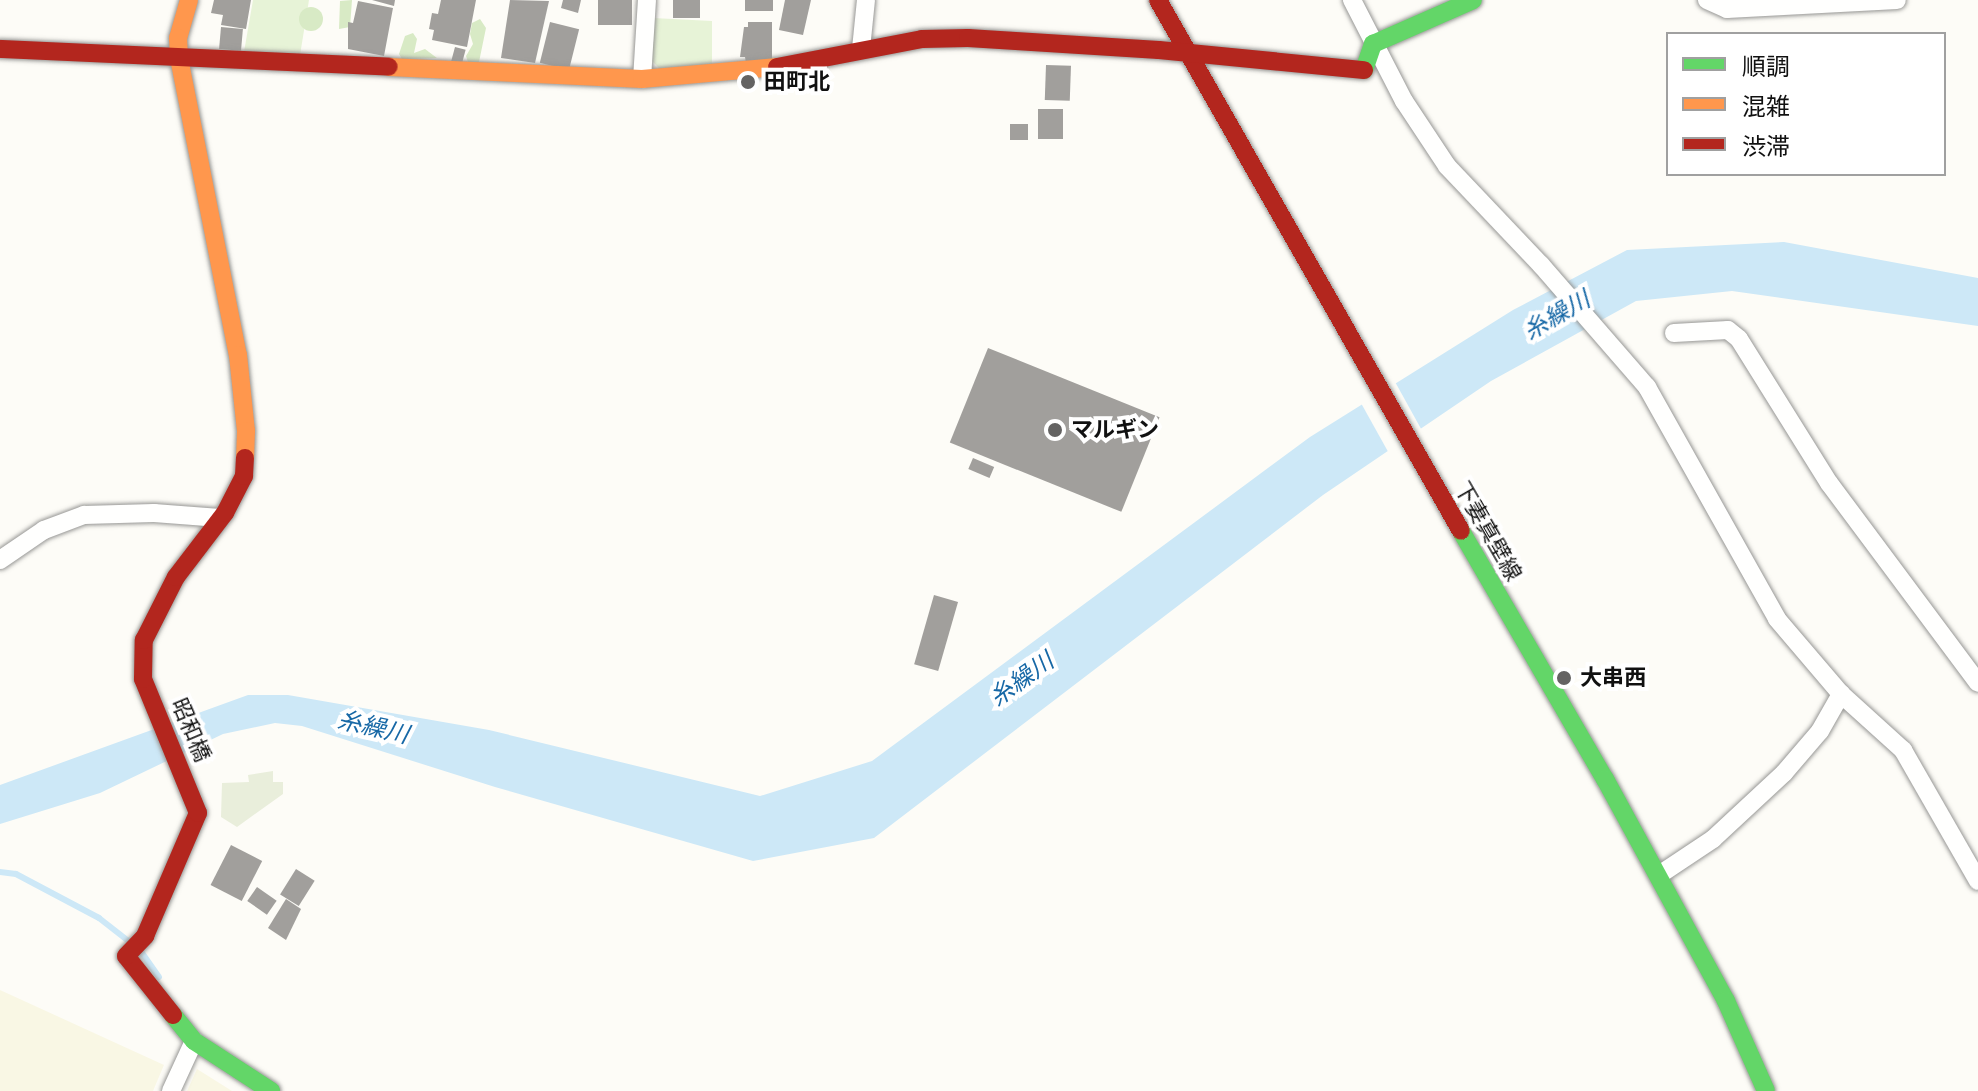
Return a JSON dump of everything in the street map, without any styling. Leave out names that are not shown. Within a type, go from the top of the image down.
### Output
[{"type":"street","name":"昭和橋","points":[[189,0],[178,38],[179,58],[238,355],[246,431],[244,476],[220,518],[176,577],[151,620],[141,660],[150,695],[198,813],[138,945],[126,956],[194,1041]]},
{"type":"street","points":[[642,79],[647,0]]},
{"type":"street","points":[[861,49],[866,0]]},
{"type":"street","name":"下妻真壁線","points":[[1158,0],[1185,52],[1659,875],[1726,1001],[1766,1091]]},
{"type":"street","points":[[1373,44],[1473,0]]},
{"type":"street","points":[[1707,0],[1727,9],[1749,5],[1778,7],[1897,0]]},
{"type":"street","points":[[1354,1],[1404,101],[1447,166],[1608,339],[1647,387],[1777,619],[1841,694],[1903,750],[1978,881]]},
{"type":"street","points":[[0,49],[642,79],[767,69],[922,39],[968,38],[1185,52],[1367,70],[1373,44]]},
{"type":"street","points":[[1674,333],[1728,330],[1739,339],[1829,483],[1978,683]]},
{"type":"street","points":[[0,560],[44,530],[84,515],[154,513],[220,518]]},
{"type":"street","points":[[1659,875],[1713,839],[1784,773],[1820,731],[1841,694]]},
{"type":"street","points":[[171,1091],[194,1041],[271,1091]]},
{"type":"shaded area","points":[[0,990],[164,1065],[153,1091],[0,1091]]},
{"type":"shaded area","points":[[197,1069],[232,1091],[187,1091]]},
{"type":"green space","points":[[253,0],[309,0],[300,55],[244,52]]},
{"type":"green space","points":[[352,0],[350,27],[339,29],[340,1]]},
{"type":"green space","points":[[311,7],[319,11],[323,19],[319,27],[311,31],[303,27],[299,19],[303,11]]},
{"type":"green space","points":[[653,18],[712,21],[712,68],[661,70],[650,59]]},
{"type":"green space","points":[[480,19],[486,28],[479,62],[468,62],[466,56],[473,44],[470,34],[472,23]]},
{"type":"green space","points":[[413,33],[417,39],[414,53],[425,49],[437,58],[402,59],[399,54],[405,36]]},
{"type":"green space","points":[[273,771],[273,782],[283,782],[283,794],[237,827],[221,817],[222,783],[249,782],[248,775]]},
{"type":"water","name":"糸繰川","points":[[1784,242],[1978,278],[1978,326],[1732,291],[1636,301],[1491,381],[1323,495],[874,838],[753,861],[495,787],[302,726],[275,723],[223,734],[100,793],[0,824],[0,785],[248,695],[288,695],[489,730],[760,796],[872,761],[1310,437],[1513,310],[1627,250]]},
{"type":"pier","points":[[1394,380],[1423,432],[1388,452],[1359,399]]},
{"type":"building","points":[[214,0],[251,0],[246,29],[221,25],[223,15],[211,13]]},
{"type":"building","points":[[372,0],[395,0],[394,6]]},
{"type":"building","points":[[441,0],[476,0],[467,47],[432,40],[434,30],[429,29],[432,13],[438,14]]},
{"type":"building","points":[[510,0],[549,1],[535,63],[501,58]]},
{"type":"building","points":[[563,0],[581,0],[578,13],[561,8]]},
{"type":"building","points":[[598,0],[632,0],[632,25],[598,25]]},
{"type":"building","points":[[673,0],[700,0],[700,18],[673,18]]},
{"type":"building","points":[[745,0],[773,0],[773,11],[745,11]]},
{"type":"building","points":[[785,0],[811,0],[803,35],[779,30]]},
{"type":"building","points":[[358,1],[393,8],[384,56],[348,49],[348,22],[353,23]]},
{"type":"building","points":[[550,22],[579,29],[569,70],[540,63]]},
{"type":"building","points":[[748,22],[772,22],[772,64],[746,63],[745,57],[740,57],[744,27],[748,27]]},
{"type":"building","points":[[221,27],[243,29],[241,51],[219,49]]},
{"type":"building","points":[[455,47],[466,50],[461,65],[451,62]]},
{"type":"building","points":[[1046,65],[1071,66],[1070,101],[1045,100]]},
{"type":"building","points":[[1038,109],[1063,109],[1063,139],[1038,139]]},
{"type":"building","points":[[1010,124],[1028,124],[1028,140],[1010,140]]},
{"type":"building","name":"マルギン","points":[[988,348],[1160,417],[1121,512],[950,443]]},
{"type":"building","points":[[973,458],[994,467],[989,478],[968,469]]},
{"type":"building","points":[[934,595],[958,602],[938,671],[914,664]]},
{"type":"building","points":[[231,845],[262,861],[242,901],[211,885]]},
{"type":"building","points":[[296,869],[315,881],[299,906],[280,894]]},
{"type":"building","points":[[257,887],[277,901],[267,915],[247,901]]},
{"type":"building","points":[[286,899],[301,909],[286,940],[268,928]]},
{"type":"waterway","points":[[0,872],[16,874],[99,918],[131,943]]},
{"type":"waterway","points":[[140,950],[159,977]]},
{"type":"traffic: fast","points":[[1364,70],[1373,44],[1473,0]]},
{"type":"traffic: fast","points":[[1461,531],[1605,779],[1726,1001],[1766,1091]]},
{"type":"traffic: fast","points":[[173,1015],[194,1041],[271,1091]]},
{"type":"traffic: slow","points":[[189,0],[178,38],[179,58],[238,355],[246,431],[245,458]]},
{"type":"traffic: slow","points":[[389,67],[642,79],[777,67]]},
{"type":"traffic: jam","points":[[1158,0],[1461,531]]},
{"type":"traffic: jam","points":[[777,67],[922,39],[968,38],[1159,50],[1364,70]]},
{"type":"traffic: jam","points":[[0,49],[389,67]]},
{"type":"traffic: jam","points":[[173,1015],[126,956],[145,936],[198,813],[143,679],[144,640],[176,577],[225,513],[244,476],[245,458]]},
{"type":"place","name":"田町北","points":[[748,82]]},
{"type":"place","name":"マルギン","points":[[1055,430]]},
{"type":"place","name":"大串西","points":[[1564,678]]}]
